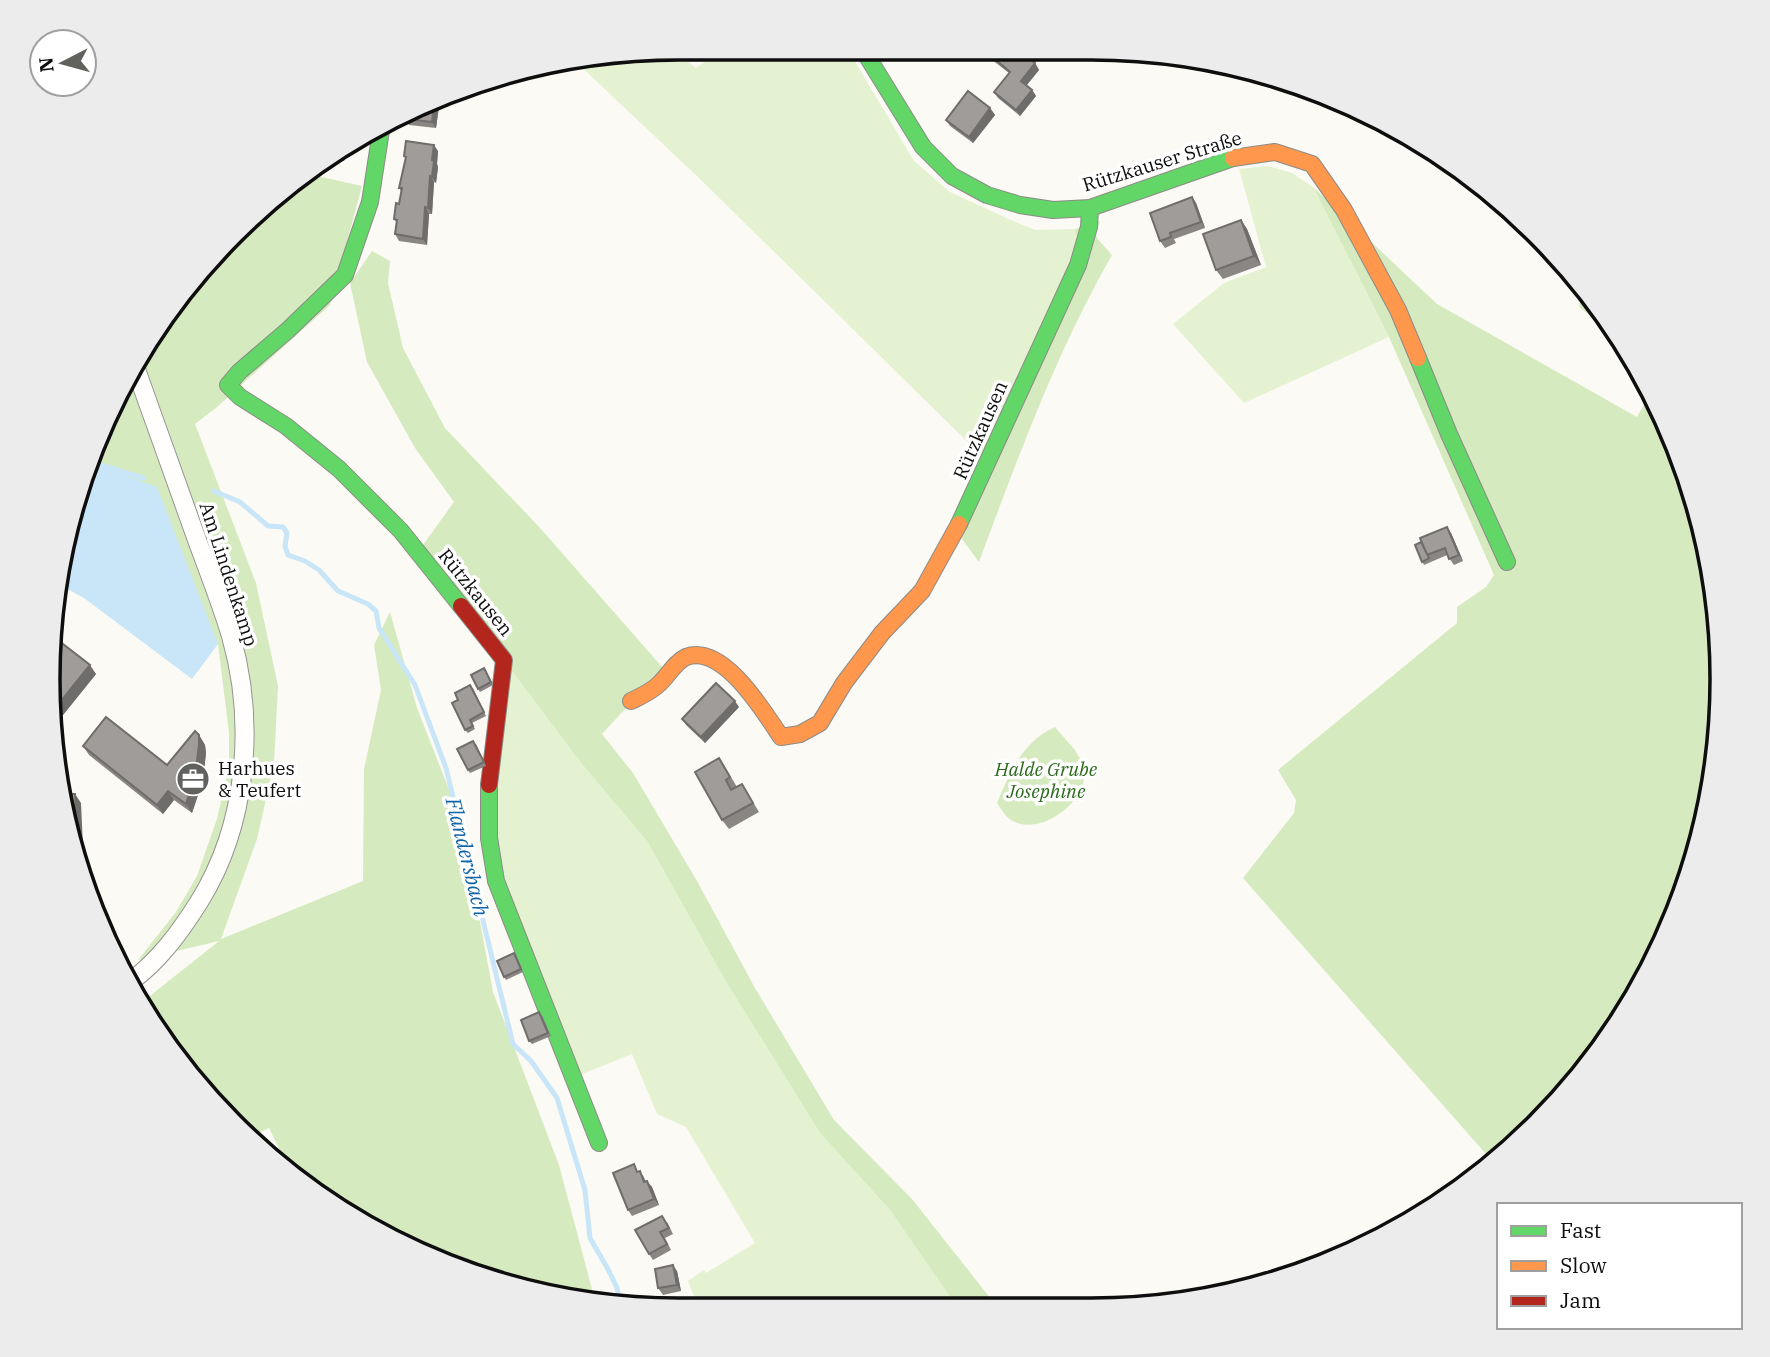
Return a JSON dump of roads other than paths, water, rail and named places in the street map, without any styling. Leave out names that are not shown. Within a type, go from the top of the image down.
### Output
[{"type":"street","name":"Rützkauser Straße","points":[[869,60],[923,147],[953,176],[987,195],[1020,205],[1054,210],[1090,208],[1238,156],[1275,152],[1312,164],[1344,210],[1398,310],[1507,562]]},
{"type":"street","name":"Rützkausen","points":[[380,136],[370,202],[345,275],[239,372],[229,385],[240,397],[286,426],[340,469],[401,531],[504,660],[493,736],[490,797],[489,839],[496,881],[600,1143]]},
{"type":"street","name":"Rützkausen","points":[[631,701],[657,687],[675,666],[688,656],[703,655],[725,666],[742,684],[781,737],[800,734],[820,723],[844,683],[882,634],[922,591],[956,531],[1078,265],[1089,227],[1090,208]]},
{"type":"street","name":"Am Lindenkamp","points":[[136,977],[182,929],[212,881],[234,824],[244,765],[242,694],[231,639],[138,376]]},
{"type":"water","points":[[98,465],[157,487],[218,644],[192,679],[84,598],[66,589],[81,518]]},
{"type":"waterway","name":"Flandersbach","points":[[98,464],[143,478]]},
{"type":"waterway","name":"Flandersbach","points":[[214,491],[240,502],[268,526],[283,527],[287,533],[285,546],[288,555],[305,561],[319,570],[338,591],[368,604],[376,611],[379,628],[415,685],[446,768],[513,1044],[531,1061],[557,1098],[585,1190],[590,1238],[609,1271],[618,1294]]},
{"type":"place","name":"Harhues & Teufert","points":[[193,779]]},
{"type":"park label","name":"Halde Grube Josephine","points":[[1046,780]]}]
